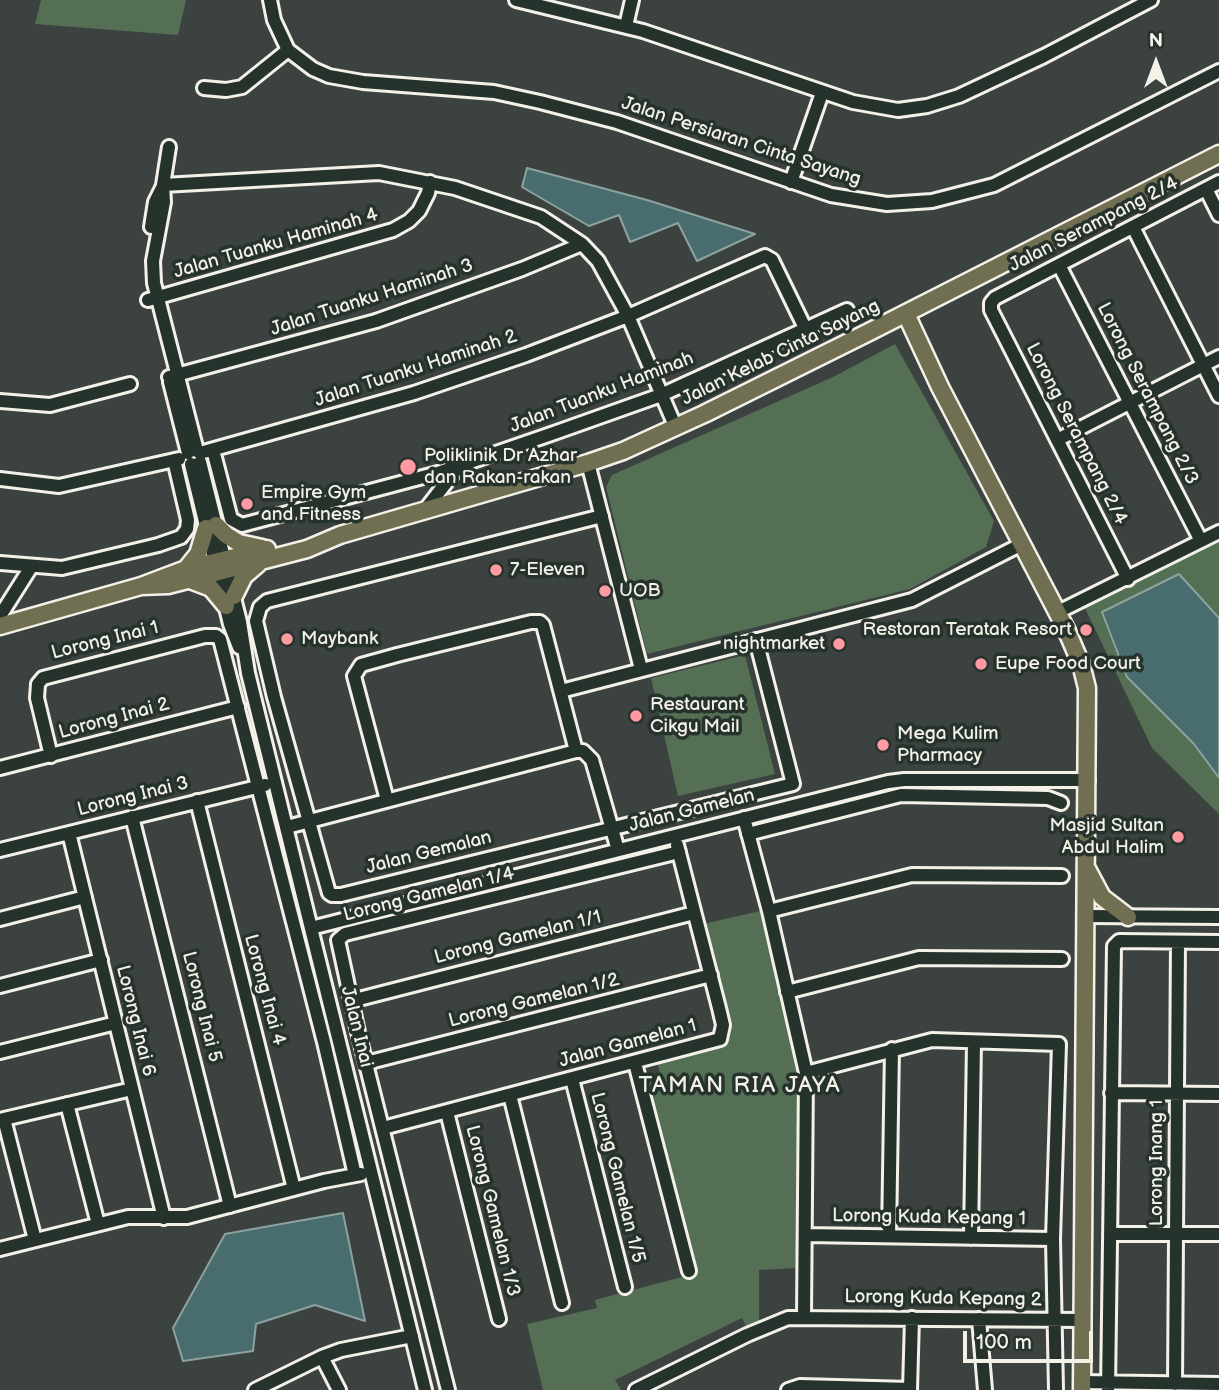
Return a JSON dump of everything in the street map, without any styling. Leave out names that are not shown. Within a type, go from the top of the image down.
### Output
[{"type":"main road","name":"Jalan Kelab Cinta Sayang","points":[[0,625],[269,554],[307,549],[340,535],[588,463],[676,428],[1219,154]]},
{"type":"main road","points":[[919,344],[919,326],[924,313],[947,292]]},
{"type":"main road","points":[[906,314],[1058,612],[1081,664],[1087,688],[1082,1386]]},
{"type":"main road","points":[[869,332],[899,329],[919,344]]},
{"type":"main road","points":[[211,526],[239,543],[269,554],[239,582],[230,601],[188,575],[211,526]]},
{"type":"main road","points":[[1086,866],[1102,897],[1128,917]]},
{"type":"street","name":"Jalan Persiaran Cinta Sayang","points":[[270,0],[274,20],[288,50],[313,69],[329,76],[363,82],[494,92],[540,102],[617,122],[837,197],[887,204],[920,203],[993,185],[1219,71]]},
{"type":"street","points":[[626,26],[632,0]]},
{"type":"street","points":[[521,1],[626,26],[822,93],[888,109],[913,108],[947,101],[1044,56],[1151,0]]},
{"type":"street","points":[[204,88],[226,90],[242,87],[288,50]]},
{"type":"street","points":[[791,182],[822,93]]},
{"type":"street","points":[[0,563],[31,567],[75,566],[158,545],[181,537],[187,529],[194,456],[145,266],[155,202],[163,185],[169,147]]},
{"type":"street","points":[[163,185],[363,173],[394,175],[429,182],[528,211],[555,224],[582,244],[598,261],[628,316],[676,428]]},
{"type":"street","name":"Jalan Tuanku Haminah 4","points":[[153,299],[393,230],[419,211],[429,182]]},
{"type":"street","name":"Jalan Serampang 2/4","points":[[990,306],[995,298],[1219,182]]},
{"type":"street","points":[[1206,189],[1219,215]]},
{"type":"street","points":[[1133,227],[1219,396]]},
{"type":"street","name":"Jalan Tuanku Haminah 3","points":[[173,376],[376,320],[499,278],[582,244]]},
{"type":"street","name":"Jalan Tuanku Haminah 2","points":[[0,479],[59,486],[194,456],[414,393],[526,355],[628,316],[767,256],[772,260],[806,330]]},
{"type":"street","name":"Lorong Serampang 2/3","points":[[1059,265],[1201,541]]},
{"type":"street","name":"Lorong Serampang 2/4","points":[[990,306],[1128,579]]},
{"type":"street","name":"Jalan Tuanku Haminah","points":[[194,456],[232,519],[242,525],[458,466],[661,395],[847,310]]},
{"type":"street","points":[[1057,440],[1219,357]]},
{"type":"street","points":[[0,401],[50,405],[131,384]]},
{"type":"street","name":"Jalan Inai","points":[[194,456],[425,1390]]},
{"type":"street","points":[[588,463],[641,669]]},
{"type":"street","points":[[425,510],[458,466]]},
{"type":"street","points":[[308,820],[256,621],[257,613],[263,604],[602,516]]},
{"type":"street","points":[[1058,612],[1219,532]]},
{"type":"street","points":[[561,691],[921,597],[1022,544]]},
{"type":"street","points":[[0,616],[31,567]]},
{"type":"street","points":[[387,800],[355,680],[355,672],[360,665],[536,621],[543,625],[576,751]]},
{"type":"street","name":"Lorong Inai 1","points":[[51,756],[37,698],[38,684],[43,678],[205,636],[216,636],[222,644],[238,707]]},
{"type":"street","points":[[612,828],[793,784],[756,640]]},
{"type":"street","points":[[238,707],[355,1175]]},
{"type":"street","name":"Lorong Inai 2","points":[[0,768],[238,707]]},
{"type":"street","points":[[286,827],[576,751],[587,753],[592,760],[618,850]]},
{"type":"street","name":"Jalan Gamelan","points":[[311,928],[904,780],[1088,780]]},
{"type":"street","name":"Lorong Inai 3","points":[[0,850],[275,782]]},
{"type":"street","points":[[748,834],[901,795],[1048,798],[1061,803]]},
{"type":"street","name":"Lorong Inai 4","points":[[198,801],[294,1189]]},
{"type":"street","name":"Lorong Inai 5","points":[[132,817],[230,1206]]},
{"type":"street","points":[[744,818],[769,911],[806,1073],[804,1317]]},
{"type":"street","name":"Jalan Gemalan","points":[[308,820],[328,890],[336,896],[612,828]]},
{"type":"street","name":"Lorong Inai 6","points":[[69,833],[164,1218]]},
{"type":"street","name":"Jalan Gamelan 1","points":[[383,1128],[720,1039],[723,1025],[674,836]]},
{"type":"street","name":"Lorong Gamelan 1/4","points":[[448,1390],[337,944],[340,937],[679,852]]},
{"type":"street","points":[[769,911],[912,875],[1062,876]]},
{"type":"street","points":[[0,919],[85,897]]},
{"type":"street","name":"Lorong Gamelan 1/1","points":[[351,1001],[694,913]]},
{"type":"street","points":[[1085,916],[1219,917]]},
{"type":"street","points":[[1108,1387],[1114,946],[1119,941],[1219,942]]},
{"type":"street","name":"Lorong Inang 1","points":[[1175,1384],[1178,942]]},
{"type":"street","points":[[787,992],[910,959],[1062,959]]},
{"type":"street","points":[[0,986],[101,960]]},
{"type":"street","name":"Lorong Gamelan 1/2","points":[[366,1063],[711,975]]},
{"type":"street","points":[[0,1052],[116,1023]]},
{"type":"street","points":[[806,1073],[932,1040],[1059,1044],[1053,1239],[1056,1390]]},
{"type":"street","points":[[971,1238],[974,1042]]},
{"type":"street","points":[[890,1237],[892,1049]]},
{"type":"street","points":[[635,1063],[689,1271]]},
{"type":"street","name":"Lorong Gamelan 1/5","points":[[572,1079],[625,1287]]},
{"type":"street","points":[[36,1240],[2,1120],[132,1089]]},
{"type":"street","points":[[1111,1093],[1219,1094]]},
{"type":"street","points":[[510,1095],[562,1303]]},
{"type":"street","points":[[67,1104],[98,1224]]},
{"type":"street","name":"Lorong Gamelan 1/3","points":[[447,1112],[499,1319]]},
{"type":"street","points":[[0,1249],[128,1217],[187,1217],[372,1172]]},
{"type":"street","points":[[1110,1234],[1219,1234]]},
{"type":"street","name":"Lorong Kuda Kepang 1","points":[[805,1235],[1053,1239]]},
{"type":"street","name":"Lorong Kuda Kepang 2","points":[[636,1390],[778,1320],[804,1317],[1082,1320]]},
{"type":"street","points":[[788,1390],[800,1386],[910,1390],[912,1318]]},
{"type":"street","points":[[979,1319],[985,1390]]},
{"type":"street","points":[[262,1389],[322,1357],[341,1350],[412,1336]]},
{"type":"street","points":[[322,1357],[339,1390]]},
{"type":"street","points":[[1082,1386],[1219,1384]]},
{"type":"green space","points":[[41,0],[186,0],[178,35],[35,24]]},
{"type":"green space","points":[[895,344],[994,521],[986,547],[910,589],[647,654],[606,487],[612,475],[833,377]]},
{"type":"green space","points":[[1219,540],[1219,618],[1179,574],[1127,677],[1194,744],[1219,778],[1219,814],[1152,748],[1083,604]]},
{"type":"green space","points":[[745,655],[775,774],[678,796],[651,678]]},
{"type":"green space","points":[[760,911],[801,1079],[796,1268],[759,1270],[759,1322],[747,1328],[742,1318],[615,1380],[621,1390],[543,1390],[527,1324],[597,1308],[595,1300],[693,1274],[680,1225],[685,1223],[647,1077],[660,1073],[657,1062],[720,1045],[728,1034],[703,924]]},
{"type":"water","points":[[527,168],[647,200],[755,234],[697,261],[678,223],[630,242],[619,215],[589,226],[522,187]]},
{"type":"water","points":[[1179,574],[1219,618],[1219,778],[1194,744],[1127,677],[1102,612]]},
{"type":"water","points":[[343,1213],[365,1321],[315,1305],[256,1324],[253,1351],[183,1361],[173,1328],[225,1234]]},
{"type":"place","name":"Poliklinik Dr Azhar dan Rakan-rakan","points":[[408,467]]},
{"type":"place","name":"Empire Gym and Fitness","points":[[247,504]]},
{"type":"place","name":"7-Eleven","points":[[496,570]]},
{"type":"place","name":"UOB","points":[[605,591]]},
{"type":"place","name":"Restoran Teratak Resort","points":[[1086,630]]},
{"type":"place","name":"Maybank","points":[[287,639]]},
{"type":"place","name":"nightmarket","points":[[839,644]]},
{"type":"place","name":"Eupe Food Court","points":[[981,664]]},
{"type":"place","name":"Restaurant Cikgu Mail","points":[[636,716]]},
{"type":"place","name":"Mega Kulim Pharmacy","points":[[883,745]]},
{"type":"place","name":"Masjid Sultan Abdul Halim","points":[[1178,837]]},
{"type":"district","name":"TAMAN RIA JAYA","points":[[740,1086]]}]
